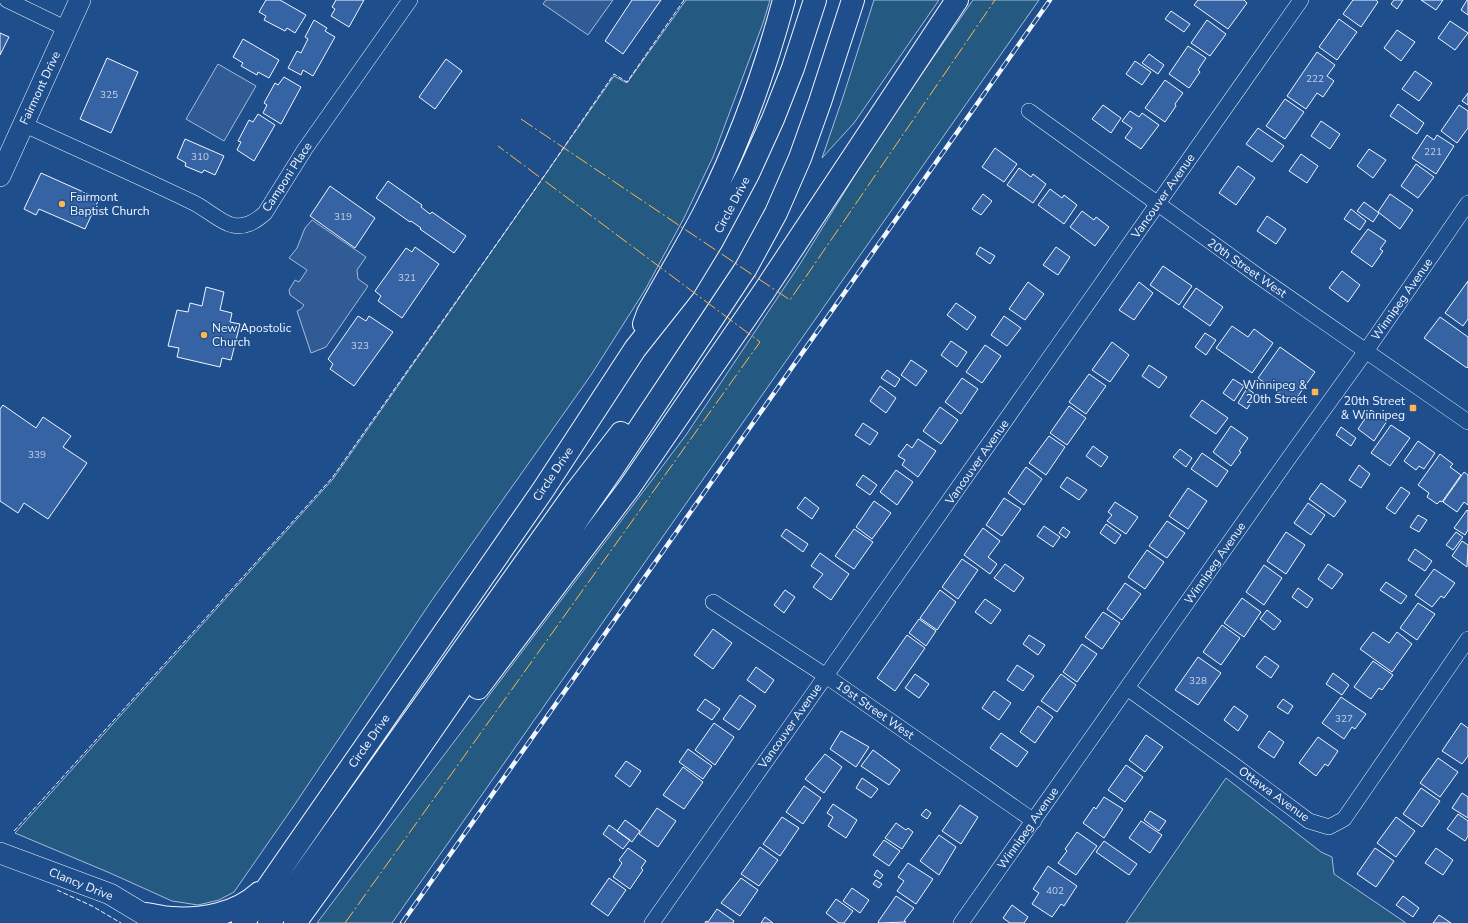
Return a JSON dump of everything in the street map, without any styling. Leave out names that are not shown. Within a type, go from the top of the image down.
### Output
[{"type":"highway","points":[[635,349],[648,313],[707,207],[740,133],[767,58],[784,0]]},
{"type":"highway","name":"Circle Drive","points":[[243,923],[543,490],[635,349],[684,287],[712,241],[748,174],[773,119],[793,68],[814,0]]},
{"type":"highway","points":[[295,923],[370,819],[614,468],[746,268],[765,235],[800,158],[853,0]]},
{"type":"highway","points":[[370,819],[460,713],[629,488],[765,290],[957,0]]},
{"type":"highway","points":[[269,923],[574,494],[648,397],[722,306]]},
{"type":"highway","points":[[151,920],[172,918],[204,918],[232,910],[250,901],[271,883]]},
{"type":"street","points":[[7,0],[67,29]]},
{"type":"street","name":"Fairmont Drive","points":[[0,176],[80,0]]},
{"type":"street","name":"Camponi Place","points":[[23,124],[195,203],[230,225],[249,225],[264,214],[305,149],[410,0]]},
{"type":"street","name":"Vancouver Avenue","points":[[652,923],[1301,0]]},
{"type":"street","name":"20th Street West","points":[[1029,111],[1158,204],[1468,422]]},
{"type":"street","name":"Winnipeg Avenue","points":[[961,923],[1034,822],[1366,351],[1468,203]]},
{"type":"street","name":"19st Street West","points":[[713,602],[826,676],[1034,822]]},
{"type":"street","name":"Ottawa Avenue","points":[[1127,688],[1309,821],[1328,827],[1344,819],[1468,639]]},
{"type":"street","name":"Clancy Drive","points":[[0,853],[110,894],[151,920]]},
{"type":"shaded area","points":[[546,0],[613,0],[588,35],[543,4]]},
{"type":"shaded area","points":[[686,0],[770,0],[763,23],[713,157],[684,218],[645,290],[591,375],[432,600],[234,892],[219,900],[198,905],[172,901],[15,833],[333,479],[614,76],[627,83]]},
{"type":"shaded area","points":[[874,0],[939,0],[854,123],[822,158],[843,97]]},
{"type":"shaded area","points":[[973,0],[1039,0],[392,923],[317,923],[686,435],[800,264],[881,133]]},
{"type":"shaded area","points":[[218,64],[256,86],[224,141],[186,119]]},
{"type":"shaded area","points":[[312,220],[366,257],[357,270],[358,279],[368,286],[326,347],[311,353],[297,311],[304,305],[290,295],[289,290],[295,280],[299,282],[307,270],[289,258],[297,248],[305,228]]},
{"type":"shaded area","points":[[1226,778],[1321,852],[1332,857],[1334,874],[1406,923],[1126,923]]},
{"type":"building","points":[[266,0],[280,0],[306,15],[295,33],[287,28],[285,31],[264,20],[266,16],[259,12]]},
{"type":"building","points":[[336,0],[364,0],[349,27],[331,16],[335,9],[332,7]]},
{"type":"building","points":[[632,0],[661,0],[623,54],[605,41]]},
{"type":"building","points":[[1198,0],[1244,0],[1247,3],[1228,29],[1194,5]]},
{"type":"building","points":[[1353,0],[1376,0],[1378,2],[1361,27],[1343,14]]},
{"type":"building","points":[[1394,0],[1403,0],[1397,9],[1391,4]]},
{"type":"building","points":[[1421,0],[1443,0],[1436,10]]},
{"type":"building","points":[[1468,0],[1468,15],[1461,10]]},
{"type":"building","points":[[1171,11],[1190,24],[1184,32],[1165,19]]},
{"type":"building","points":[[1339,19],[1357,32],[1337,60],[1319,47]]},
{"type":"building","points":[[314,20],[327,28],[325,31],[335,37],[313,76],[303,70],[301,75],[288,68],[297,51],[301,53],[308,39],[305,37]]},
{"type":"building","points":[[1207,20],[1226,34],[1210,56],[1191,43]]},
{"type":"building","points":[[1450,21],[1468,33],[1455,50],[1438,38]]},
{"type":"building","points":[[1397,30],[1415,42],[1401,61],[1384,48]]},
{"type":"building","points":[[0,33],[9,37],[0,55]]},
{"type":"building","points":[[243,39],[279,60],[269,78],[258,72],[257,75],[241,66],[243,63],[233,57]]},
{"type":"building","points":[[1188,46],[1206,58],[1198,70],[1200,72],[1189,88],[1169,74]]},
{"type":"building","points":[[1317,52],[1335,65],[1327,76],[1334,81],[1323,97],[1317,93],[1306,109],[1287,96]]},
{"type":"building","points":[[1149,54],[1164,65],[1158,74],[1142,63]]},
{"type":"building","points":[[107,58],[138,72],[111,133],[80,119]]},
{"type":"building","points":[[446,59],[462,71],[435,109],[419,97]]},
{"type":"building","points":[[1135,61],[1151,72],[1142,85],[1126,74]]},
{"type":"building","points":[[1415,71],[1432,83],[1419,101],[1402,89]]},
{"type":"building","points":[[284,77],[301,87],[281,124],[263,113],[267,105],[264,103],[275,83],[278,85]]},
{"type":"building","points":[[1165,80],[1183,93],[1165,122],[1145,108]]},
{"type":"building","points":[[1468,93],[1468,105],[1462,101]]},
{"type":"building","points":[[1285,99],[1304,112],[1285,139],[1266,126]]},
{"type":"building","points":[[1398,104],[1424,123],[1417,134],[1390,116]]},
{"type":"building","points":[[1103,105],[1121,118],[1111,133],[1092,119]]},
{"type":"building","points":[[1459,105],[1468,111],[1468,128],[1457,143],[1441,131]]},
{"type":"building","points":[[1130,111],[1139,117],[1142,113],[1159,125],[1141,149],[1125,138],[1132,128],[1122,121]]},
{"type":"building","points":[[258,114],[275,125],[254,161],[237,150],[241,142],[238,141],[249,120],[253,122]]},
{"type":"building","points":[[1321,121],[1340,134],[1330,149],[1311,136]]},
{"type":"building","points":[[1258,128],[1284,146],[1272,162],[1246,144]]},
{"type":"building","points":[[1427,135],[1434,140],[1437,135],[1454,146],[1436,174],[1412,158]]},
{"type":"building","points":[[185,139],[224,156],[215,175],[204,170],[202,173],[185,166],[186,163],[177,158]]},
{"type":"building","points":[[995,148],[1017,164],[1004,182],[982,167]]},
{"type":"building","points":[[1369,149],[1386,160],[1373,178],[1357,166]]},
{"type":"building","points":[[1301,154],[1318,166],[1307,183],[1289,171]]},
{"type":"building","points":[[1416,164],[1434,177],[1418,198],[1401,186]]},
{"type":"building","points":[[1238,166],[1255,178],[1236,205],[1219,193]]},
{"type":"building","points":[[1019,168],[1031,177],[1033,174],[1046,184],[1033,203],[1007,185]]},
{"type":"building","name":"Fairmont Baptist Church","points":[[41,173],[99,199],[85,229],[39,209],[36,215],[24,209]]},
{"type":"building","points":[[388,181],[422,205],[421,207],[430,214],[432,212],[466,236],[454,253],[420,229],[421,228],[376,198]]},
{"type":"building","points":[[330,186],[375,218],[355,248],[310,216]]},
{"type":"building","points":[[1050,189],[1062,198],[1064,195],[1077,205],[1064,224],[1038,205]]},
{"type":"building","points":[[983,194],[992,201],[981,215],[972,209]]},
{"type":"building","points":[[1390,194],[1413,210],[1400,229],[1378,212]]},
{"type":"building","points":[[1364,202],[1379,213],[1373,222],[1357,211]]},
{"type":"building","points":[[1351,209],[1366,221],[1360,230],[1344,219]]},
{"type":"building","points":[[1082,211],[1094,220],[1096,217],[1109,227],[1095,246],[1070,227]]},
{"type":"building","points":[[1267,216],[1286,229],[1276,244],[1257,231]]},
{"type":"building","points":[[1368,229],[1386,241],[1380,249],[1383,251],[1372,267],[1351,252]]},
{"type":"building","points":[[415,247],[439,264],[402,318],[378,301],[381,296],[375,291],[406,248],[412,252]]},
{"type":"building","points":[[980,247],[995,256],[990,264],[976,254]]},
{"type":"building","points":[[1056,247],[1070,257],[1058,275],[1043,265]]},
{"type":"building","points":[[1163,266],[1192,286],[1179,305],[1150,285]]},
{"type":"building","points":[[1342,271],[1360,285],[1348,302],[1329,288]]},
{"type":"building","points":[[1468,281],[1468,319],[1463,326],[1445,313]]},
{"type":"building","points":[[1028,282],[1044,294],[1025,320],[1009,309]]},
{"type":"building","points":[[1139,282],[1153,293],[1134,320],[1119,310]]},
{"type":"building","name":"New Apostolic Church","points":[[206,287],[224,292],[220,310],[232,313],[230,322],[240,324],[231,360],[222,358],[220,367],[177,357],[179,348],[168,346],[177,310],[188,312],[190,303],[202,306]]},
{"type":"building","points":[[1196,288],[1223,307],[1210,326],[1183,307]]},
{"type":"building","points":[[956,303],[976,317],[967,330],[947,315]]},
{"type":"building","points":[[358,316],[366,321],[369,316],[393,332],[354,386],[330,369],[333,364],[328,359]]},
{"type":"building","points":[[1004,316],[1021,328],[1007,346],[991,335]]},
{"type":"building","points":[[1440,317],[1468,337],[1467,368],[1424,338]]},
{"type":"building","points":[[1232,326],[1248,337],[1254,329],[1273,343],[1252,373],[1216,348]]},
{"type":"building","points":[[1205,333],[1216,340],[1206,355],[1195,347]]},
{"type":"building","points":[[951,341],[967,352],[957,367],[941,355]]},
{"type":"building","points":[[1112,342],[1129,355],[1110,382],[1092,370]]},
{"type":"building","points":[[985,345],[1001,356],[982,383],[966,372]]},
{"type":"building","points":[[1280,347],[1315,372],[1293,403],[1258,378]]},
{"type":"building","points":[[911,360],[927,371],[916,386],[901,375]]},
{"type":"building","points":[[1149,365],[1167,377],[1159,388],[1142,376]]},
{"type":"building","points":[[887,370],[900,379],[895,387],[881,378]]},
{"type":"building","points":[[1089,374],[1106,386],[1086,414],[1069,402]]},
{"type":"building","points":[[962,378],[978,389],[961,414],[945,402]]},
{"type":"building","points":[[1233,379],[1244,386],[1234,401],[1223,393]]},
{"type":"building","points":[[880,386],[896,398],[886,413],[870,401]]},
{"type":"building","points":[[1247,388],[1256,395],[1247,409],[1238,403]]},
{"type":"building","points":[[1202,400],[1228,418],[1216,434],[1190,416]]},
{"type":"building","points":[[3,405],[36,428],[43,417],[71,436],[63,447],[87,463],[48,519],[24,503],[18,513],[0,501],[0,409]]},
{"type":"building","points":[[1069,406],[1086,418],[1067,445],[1050,433]]},
{"type":"building","points":[[940,407],[958,420],[941,444],[923,431]]},
{"type":"building","points":[[1371,410],[1387,421],[1374,441],[1358,429]]},
{"type":"building","points":[[863,423],[878,433],[870,445],[855,435]]},
{"type":"building","points":[[1391,425],[1410,438],[1390,466],[1371,453]]},
{"type":"building","points":[[1231,426],[1248,438],[1239,451],[1241,452],[1231,466],[1213,452]]},
{"type":"building","points":[[1341,427],[1356,438],[1351,446],[1336,435]]},
{"type":"building","points":[[1049,436],[1065,447],[1046,475],[1029,463]]},
{"type":"building","points":[[918,439],[936,451],[918,477],[902,465],[905,460],[898,456],[907,444],[912,448]]},
{"type":"building","points":[[1418,441],[1435,453],[1424,469],[1419,466],[1416,470],[1404,461]]},
{"type":"building","points":[[1093,446],[1108,457],[1101,467],[1086,456]]},
{"type":"building","points":[[1180,449],[1192,458],[1186,467],[1173,457]]},
{"type":"building","points":[[1202,453],[1228,471],[1217,487],[1191,469]]},
{"type":"building","points":[[1440,454],[1453,464],[1450,467],[1461,475],[1442,502],[1440,501],[1437,504],[1427,497],[1429,493],[1418,485]]},
{"type":"building","points":[[1359,465],[1370,474],[1361,488],[1349,480]]},
{"type":"building","points":[[1026,467],[1042,479],[1024,505],[1008,493]]},
{"type":"building","points":[[896,470],[913,482],[897,505],[880,492]]},
{"type":"building","points":[[1464,472],[1468,475],[1468,505],[1464,502],[1457,512],[1443,502]]},
{"type":"building","points":[[863,475],[877,485],[870,495],[856,485]]},
{"type":"building","points":[[1067,477],[1087,490],[1079,500],[1060,487]]},
{"type":"building","points":[[1321,483],[1346,501],[1334,517],[1309,499]]},
{"type":"building","points":[[1401,487],[1410,493],[1395,514],[1386,508]]},
{"type":"building","points":[[1188,488],[1207,501],[1188,529],[1169,516]]},
{"type":"building","points":[[805,497],[819,508],[812,519],[797,508]]},
{"type":"building","points":[[1004,498],[1021,509],[1002,536],[986,525]]},
{"type":"building","points":[[874,501],[891,513],[872,539],[856,527]]},
{"type":"building","points":[[1115,502],[1138,517],[1126,534],[1107,521],[1112,515],[1108,512]]},
{"type":"building","points":[[1308,503],[1325,515],[1311,535],[1294,523]]},
{"type":"building","points":[[1467,510],[1468,530],[1465,535],[1454,528]]},
{"type":"building","points":[[1418,515],[1427,520],[1419,532],[1410,527]]},
{"type":"building","points":[[1167,521],[1185,533],[1167,558],[1149,546]]},
{"type":"building","points":[[1106,524],[1121,535],[1115,544],[1100,533]]},
{"type":"building","points":[[1044,526],[1060,537],[1053,547],[1037,536]]},
{"type":"building","points":[[1063,527],[1070,532],[1066,538],[1059,533]]},
{"type":"building","points":[[983,528],[1000,541],[988,557],[997,564],[990,574],[964,555]]},
{"type":"building","points":[[786,529],[808,544],[803,552],[781,536]]},
{"type":"building","points":[[854,529],[873,542],[854,569],[835,556]]},
{"type":"building","points":[[1286,532],[1305,545],[1286,574],[1267,561]]},
{"type":"building","points":[[1456,532],[1463,537],[1453,550],[1446,545]]},
{"type":"building","points":[[1462,541],[1468,545],[1467,567],[1452,556]]},
{"type":"building","points":[[1415,549],[1432,561],[1425,571],[1408,560]]},
{"type":"building","points":[[1147,550],[1164,562],[1145,589],[1128,577]]},
{"type":"building","points":[[820,553],[849,574],[831,600],[813,587],[823,574],[811,566]]},
{"type":"building","points":[[962,559],[978,570],[958,599],[942,587]]},
{"type":"building","points":[[1005,564],[1024,578],[1014,592],[994,578]]},
{"type":"building","points":[[1328,564],[1343,574],[1332,589],[1318,579]]},
{"type":"building","points":[[1264,565],[1282,578],[1264,605],[1246,592]]},
{"type":"building","points":[[1434,569],[1455,583],[1444,598],[1441,596],[1432,607],[1415,595]]},
{"type":"building","points":[[1386,582],[1407,596],[1401,604],[1380,590]]},
{"type":"building","points":[[1125,583],[1141,594],[1122,620],[1107,609]]},
{"type":"building","points":[[1298,588],[1313,599],[1307,608],[1292,597]]},
{"type":"building","points":[[785,590],[795,597],[784,613],[774,605]]},
{"type":"building","points":[[940,590],[956,602],[937,630],[920,618]]},
{"type":"building","points":[[1242,598],[1261,612],[1244,637],[1224,623]]},
{"type":"building","points":[[985,599],[1001,610],[991,624],[975,612]]},
{"type":"building","points":[[1418,603],[1435,614],[1417,640],[1400,628]]},
{"type":"building","points":[[1267,610],[1281,621],[1274,630],[1260,619]]},
{"type":"building","points":[[1103,612],[1120,623],[1102,649],[1085,637]]},
{"type":"building","points":[[919,619],[936,631],[926,646],[909,633]]},
{"type":"building","points":[[1222,625],[1240,638],[1221,665],[1203,652]]},
{"type":"building","points":[[713,629],[732,643],[713,669],[694,655]]},
{"type":"building","points":[[1373,632],[1389,643],[1397,632],[1412,644],[1392,672],[1360,649]]},
{"type":"building","points":[[907,635],[925,648],[895,691],[877,678]]},
{"type":"building","points":[[1029,635],[1045,645],[1038,655],[1023,644]]},
{"type":"building","points":[[1082,644],[1097,654],[1077,682],[1063,672]]},
{"type":"building","points":[[1265,656],[1279,666],[1271,678],[1256,667]]},
{"type":"building","points":[[1198,657],[1221,673],[1198,705],[1175,690]]},
{"type":"building","points":[[1373,661],[1393,675],[1382,690],[1379,688],[1371,699],[1354,687]]},
{"type":"building","points":[[1017,665],[1034,676],[1023,691],[1007,680]]},
{"type":"building","points":[[756,667],[774,680],[765,693],[747,680]]},
{"type":"building","points":[[1333,673],[1349,685],[1342,695],[1326,684]]},
{"type":"building","points":[[915,674],[929,684],[919,698],[905,688]]},
{"type":"building","points":[[1061,674],[1076,685],[1057,712],[1041,701]]},
{"type":"building","points":[[994,691],[1011,703],[999,720],[982,708]]},
{"type":"building","points":[[740,695],[756,706],[739,730],[723,719]]},
{"type":"building","points":[[1341,697],[1366,714],[1355,729],[1352,727],[1344,739],[1322,723]]},
{"type":"building","points":[[705,699],[720,709],[712,720],[697,710]]},
{"type":"building","points":[[1283,699],[1293,706],[1288,714],[1277,707]]},
{"type":"building","points":[[1038,706],[1053,717],[1035,743],[1020,732]]},
{"type":"building","points":[[1234,706],[1248,716],[1238,731],[1224,720]]},
{"type":"building","points":[[714,723],[734,737],[715,765],[695,750]]},
{"type":"building","points":[[1461,723],[1468,728],[1468,756],[1462,764],[1442,751]]},
{"type":"building","points":[[841,731],[869,747],[856,767],[830,749]]},
{"type":"building","points":[[1269,731],[1284,742],[1274,758],[1258,747]]},
{"type":"building","points":[[1001,733],[1028,752],[1017,767],[990,748]]},
{"type":"building","points":[[1146,735],[1163,747],[1145,772],[1129,760]]},
{"type":"building","points":[[1318,737],[1338,751],[1328,766],[1325,764],[1316,776],[1299,763]]},
{"type":"building","points":[[688,749],[712,766],[703,779],[679,762]]},
{"type":"building","points":[[873,750],[900,770],[889,785],[861,766]]},
{"type":"building","points":[[825,754],[842,767],[824,793],[805,779]]},
{"type":"building","points":[[1438,758],[1458,772],[1440,797],[1420,783]]},
{"type":"building","points":[[626,761],[641,771],[630,787],[615,776]]},
{"type":"building","points":[[1126,765],[1143,777],[1125,802],[1108,790]]},
{"type":"building","points":[[683,767],[703,782],[684,809],[663,795]]},
{"type":"building","points":[[862,778],[878,789],[871,798],[856,788]]},
{"type":"building","points":[[804,786],[821,798],[803,824],[786,812]]},
{"type":"building","points":[[1421,788],[1440,801],[1422,827],[1403,814]]},
{"type":"building","points":[[1462,793],[1468,797],[1468,818],[1452,808]]},
{"type":"building","points":[[1104,797],[1123,809],[1104,838],[1083,823],[1094,807],[1096,809]]},
{"type":"building","points":[[833,804],[857,820],[846,838],[828,826],[833,817],[827,813]]},
{"type":"building","points":[[960,805],[978,817],[961,844],[942,831]]},
{"type":"building","points":[[657,808],[676,821],[658,847],[639,834]]},
{"type":"building","points":[[926,809],[931,813],[927,819],[921,815]]},
{"type":"building","points":[[1150,811],[1166,821],[1159,831],[1144,820]]},
{"type":"building","points":[[1458,814],[1468,821],[1468,836],[1465,841],[1447,829]]},
{"type":"building","points":[[782,817],[799,828],[780,856],[763,844]]},
{"type":"building","points":[[1396,817],[1415,831],[1396,857],[1377,843]]},
{"type":"building","points":[[625,820],[640,831],[632,842],[617,831]]},
{"type":"building","points":[[1141,821],[1162,835],[1150,853],[1129,838]]},
{"type":"building","points":[[896,823],[906,830],[908,828],[913,832],[902,849],[885,838]]},
{"type":"building","points":[[609,825],[630,840],[623,849],[603,834]]},
{"type":"building","points":[[1077,832],[1097,846],[1076,875],[1058,863],[1067,851],[1065,849]]},
{"type":"building","points":[[939,835],[956,847],[939,875],[920,861]]},
{"type":"building","points":[[884,840],[900,851],[889,866],[873,855]]},
{"type":"building","points":[[1104,841],[1137,864],[1129,875],[1096,852]]},
{"type":"building","points":[[760,847],[778,860],[759,886],[741,874]]},
{"type":"building","points":[[628,848],[646,861],[641,868],[643,870],[630,889],[613,877],[622,863],[619,860]]},
{"type":"building","points":[[1375,848],[1394,861],[1376,887],[1357,874]]},
{"type":"building","points":[[1436,848],[1453,860],[1443,875],[1425,863]]},
{"type":"building","points":[[908,863],[933,879],[916,904],[897,891],[904,881],[898,877]]},
{"type":"building","points":[[1048,866],[1077,886],[1064,906],[1061,904],[1052,917],[1032,904],[1039,893],[1033,889]]},
{"type":"building","points":[[877,870],[883,875],[880,879],[874,875]]},
{"type":"building","points":[[609,878],[626,890],[608,916],[591,904]]},
{"type":"building","points":[[741,878],[758,890],[740,916],[721,903]]},
{"type":"building","points":[[876,880],[882,884],[879,888],[873,884]]},
{"type":"building","points":[[852,888],[869,900],[860,913],[843,901]]},
{"type":"building","points":[[896,896],[914,908],[904,921],[906,922],[879,923],[878,922]]},
{"type":"building","points":[[1403,896],[1419,908],[1413,917],[1396,905]]},
{"type":"building","points":[[836,899],[853,911],[844,923],[839,923],[826,913]]},
{"type":"building","points":[[1012,905],[1028,917],[1024,923],[1010,923],[1003,918]]},
{"type":"building","points":[[717,909],[734,921],[733,923],[705,923],[706,921],[708,922]]},
{"type":"building","points":[[1439,915],[1451,923],[1433,923]]},
{"type":"building","points":[[765,917],[773,923],[761,923]]},
{"type":"railway","points":[[402,923],[1050,0]]},
{"type":"fence","points":[[14,831],[332,478],[538,185],[614,74],[627,82],[684,0]]},
{"type":"fence","points":[[57,890],[92,906],[121,923]]},
{"type":"power","points":[[521,119],[790,300],[995,0]]},
{"type":"power","points":[[345,923],[760,342],[498,146]]},
{"type":"place","name":"Fairmont Baptist Church","points":[[62,204]]},
{"type":"place","name":"New Apostolic Church","points":[[204,335]]},
{"type":"place","name":"Winnipeg & 20th Street","points":[[1315,392]]},
{"type":"place","name":"20th Street & Winnipeg","points":[[1413,408]]}]
